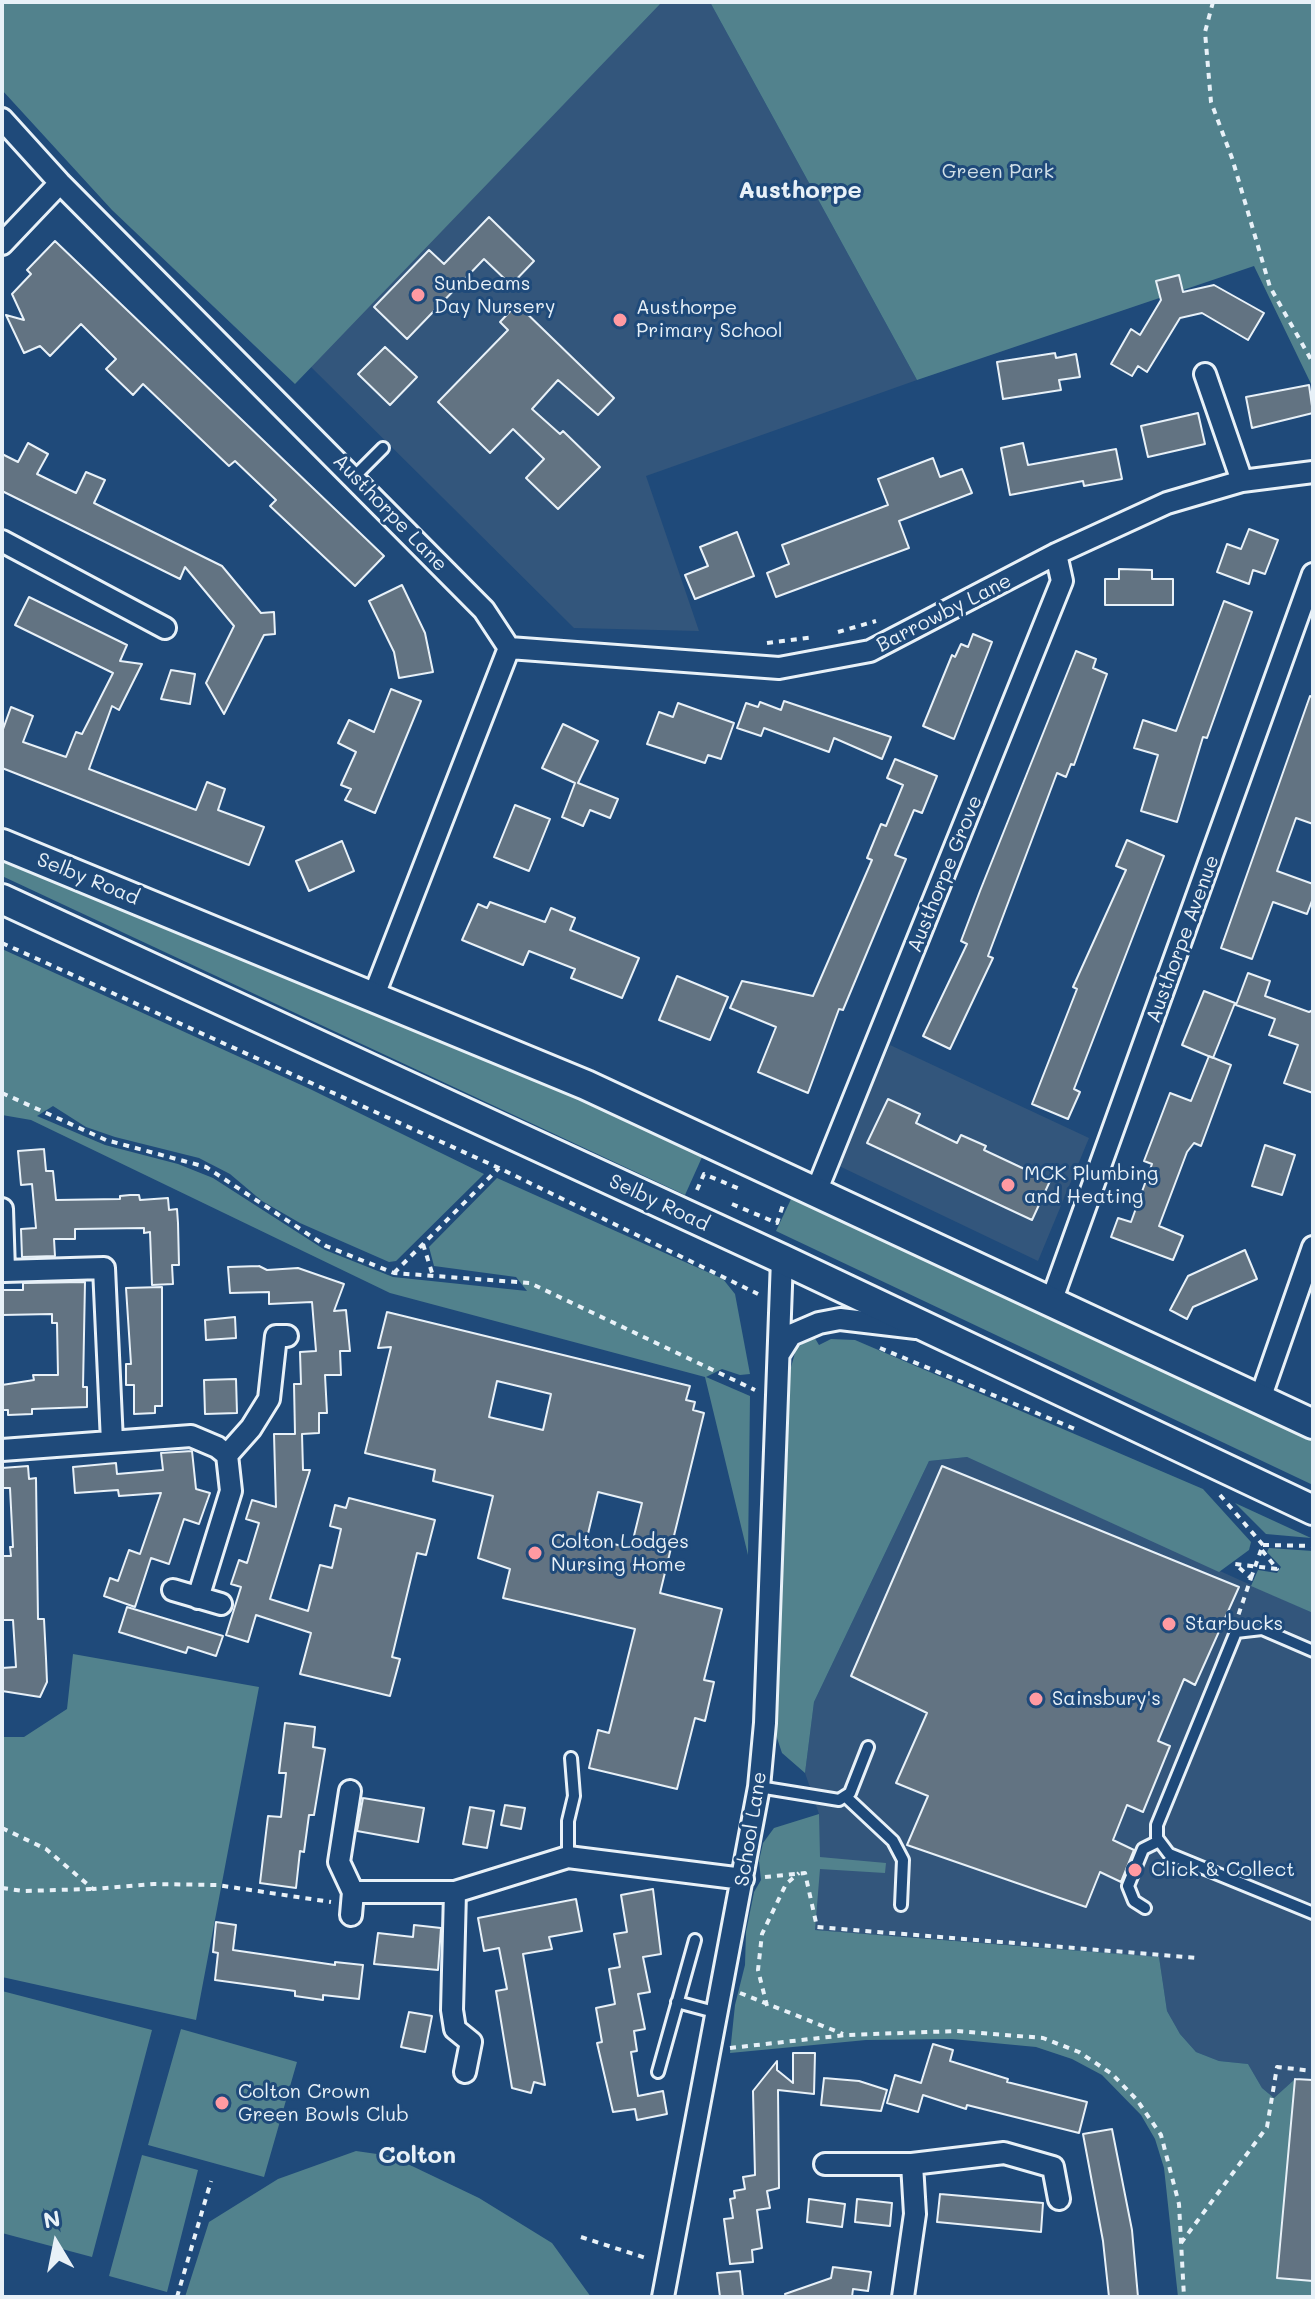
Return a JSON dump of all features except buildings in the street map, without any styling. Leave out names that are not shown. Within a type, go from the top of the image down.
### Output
[{"type":"main road","name":"Selby Road","points":[[2,844],[586,1085],[1313,1424]]},
{"type":"main road","name":"Selby Road","points":[[2,899],[782,1259],[924,1329],[1313,1510]]},
{"type":"street","name":"Austhorpe Lane","points":[[2,119],[60,183],[355,476],[484,610],[509,648]]},
{"type":"street","points":[[2,244],[60,183]]},
{"type":"street","points":[[1205,374],[1242,481]]},
{"type":"street","name":"Barrowby Lane","points":[[509,648],[779,668],[870,651],[1056,554],[1167,503],[1242,481],[1313,472]]},
{"type":"street","points":[[2,541],[165,628]]},
{"type":"street","name":"Austhorpe Grove","points":[[804,1187],[1062,581],[1056,554]]},
{"type":"street","name":"Austhorpe Avenue","points":[[1051,1302],[1313,574]]},
{"type":"street","points":[[374,995],[509,648]]},
{"type":"street","points":[[2,1209],[4,1271],[104,1268],[112,1442]]},
{"type":"street","points":[[1260,1399],[1313,1247]]},
{"type":"street","name":"School Lane","points":[[663,2297],[712,2050],[759,1787],[765,1723],[782,1259]]},
{"type":"street","points":[[779,1354],[791,1335],[830,1321],[924,1329]]},
{"type":"street","points":[[227,1455],[251,1428],[269,1399],[276,1336],[287,1336]]},
{"type":"street","points":[[2,1450],[191,1436],[205,1440],[227,1455],[232,1470],[231,1491],[198,1598]]},
{"type":"street","points":[[173,1590],[221,1604]]},
{"type":"street","points":[[350,1791],[339,1862],[353,1892],[351,1915]]},
{"type":"street","points":[[353,1892],[455,1892],[568,1857],[743,1879]]},
{"type":"street","points":[[455,1892],[452,2010],[455,2029],[471,2042],[465,2072]]},
{"type":"street","points":[[825,2164],[912,2164],[1004,2153],[1053,2167],[1059,2199]]},
{"type":"street","points":[[903,2297],[915,2214],[912,2164]]},
{"type":"lane","points":[[355,476],[383,448]]},
{"type":"lane","points":[[1313,1651],[1262,1629],[1236,1632],[1157,1825],[1159,1841],[1169,1854],[1313,1913]]},
{"type":"lane","points":[[759,1787],[839,1800],[850,1793],[868,1747]]},
{"type":"lane","points":[[568,1857],[568,1821],[574,1796],[571,1758]]},
{"type":"lane","points":[[845,1796],[893,1841],[903,1860],[901,1905]]},
{"type":"lane","points":[[1145,1908],[1134,1901],[1128,1886],[1143,1849],[1159,1841]]},
{"type":"lane","points":[[658,2072],[695,1940]]},
{"type":"lane","points":[[677,2002],[718,2013]]},
{"type":"path","points":[[1213,2],[1205,32],[1211,102],[1232,158],[1270,287],[1313,363]]},
{"type":"path","points":[[831,634],[888,616]]},
{"type":"path","points":[[758,644],[817,636]]},
{"type":"path","points":[[2,943],[499,1168],[779,1304]]},
{"type":"path","points":[[2,1093],[106,1140],[206,1167],[326,1246],[394,1273],[530,1283],[776,1400]]},
{"type":"path","points":[[394,1273],[499,1168]]},
{"type":"path","points":[[671,1251],[704,1174],[755,1195]]},
{"type":"path","points":[[698,1264],[725,1201],[777,1223],[804,1187]]},
{"type":"path","points":[[423,1244],[433,1276]]},
{"type":"path","points":[[876,1346],[1087,1434]]},
{"type":"path","points":[[1226,1493],[1213,1488],[1277,1569],[1235,1564],[1251,1578]]},
{"type":"path","points":[[1262,1547],[1313,1546]]},
{"type":"path","points":[[1236,1632],[1240,1604],[1262,1547]]},
{"type":"path","points":[[2,1828],[46,1849],[93,1889]]},
{"type":"path","points":[[767,2006],[758,1970],[762,1934],[786,1884],[799,1873]]},
{"type":"path","points":[[743,1879],[805,1873],[817,1927],[1198,1958]]},
{"type":"path","points":[[2,1888],[23,1891],[154,1884],[217,1885],[332,1902],[353,1892]]},
{"type":"path","points":[[724,1985],[767,2006],[846,2035]]},
{"type":"path","points":[[712,2050],[846,2035],[957,2031],[1043,2038],[1079,2052],[1112,2074],[1137,2100],[1161,2135],[1179,2204],[1184,2297]]},
{"type":"path","points":[[1181,2243],[1267,2127],[1277,2067],[1313,2071]]},
{"type":"path","points":[[177,2297],[211,2181]]},
{"type":"path","points":[[581,2237],[670,2265]]},
{"type":"shaded area","name":"Austhorpe Primary School","points":[[662,2],[710,2],[917,380],[646,476],[699,631],[574,628],[310,366]]},
{"type":"shaded area","points":[[890,1045],[1089,1138],[1038,1261],[837,1165]]},
{"type":"shaded area","points":[[967,1457],[1313,1613],[1313,2281],[1277,2278],[1294,2080],[1274,2098],[1262,2088],[1248,2064],[1219,2061],[1196,2052],[1180,2034],[1167,2011],[1159,1957],[815,1930],[819,1814],[805,1773],[814,1702],[929,1461]]},
{"type":"green space","points":[[2,2],[662,2],[295,384],[112,210],[2,90]]},
{"type":"green space","name":"Green Park","points":[[710,2],[1313,2],[1313,388],[1254,266],[917,380]]},
{"type":"green space","points":[[2,854],[568,1091],[703,1155],[685,1195],[2,876]]},
{"type":"green space","points":[[2,949],[310,1089],[484,1174],[396,1261],[389,1262],[300,1223],[262,1201],[230,1174],[199,1158],[86,1127],[53,1106],[37,1116],[105,1145],[178,1164],[213,1178],[325,1250],[393,1277],[527,1291],[516,1277],[434,1266],[429,1247],[497,1178],[723,1279],[735,1294],[750,1374],[740,1375],[722,1369],[706,1377],[750,1396],[748,1555],[705,1377],[390,1293],[31,1120],[2,1115]]},
{"type":"green space","points":[[792,1197],[1313,1439],[1313,1485],[776,1231]]},
{"type":"green space","points":[[813,1335],[819,1345],[831,1339],[855,1340],[1203,1489],[1251,1542],[1249,1550],[1219,1572],[967,1457],[929,1461],[814,1702],[805,1773],[782,1753],[776,1735],[790,1371],[796,1349]]},
{"type":"green space","points":[[1235,1503],[1311,1538],[1266,1534]]},
{"type":"green space","points":[[1269,1548],[1313,1551],[1313,1613],[1251,1586],[1258,1570],[1277,1573],[1281,1567],[1267,1552]]},
{"type":"green space","points":[[73,1654],[259,1687],[196,2020],[2,1977],[2,1737],[24,1737],[67,1709]]},
{"type":"green space","points":[[819,1814],[820,1857],[886,1863],[885,1873],[820,1869],[815,1930],[1159,1957],[1167,2011],[1180,2034],[1196,2052],[1219,2061],[1248,2064],[1262,2088],[1274,2098],[1295,2079],[1277,2277],[1313,2281],[1313,2297],[1178,2297],[1164,2168],[1155,2139],[1141,2115],[1102,2075],[1072,2059],[1036,2047],[952,2039],[866,2040],[730,2053],[735,2005],[745,1965],[746,1932],[754,1892],[761,1880],[759,1861],[763,1843],[774,1828]]},
{"type":"green space","points":[[2,1991],[152,2030],[92,2257],[2,2233]]},
{"type":"green space","name":"Colton Crown Green Bowls Club","points":[[181,2029],[297,2062],[264,2177],[148,2145]]},
{"type":"green space","points":[[356,2151],[391,2156],[479,2198],[552,2243],[591,2297],[185,2297],[209,2222],[278,2179]]},
{"type":"green space","points":[[142,2155],[198,2170],[167,2292],[109,2276]]},
{"type":"place","name":"Sunbeams Day Nursery","points":[[418,295]]},
{"type":"place","name":"Austhorpe Primary School","points":[[620,320]]},
{"type":"place","name":"MCK Plumbing and Heating","points":[[1008,1185]]},
{"type":"place","name":"Colton Lodges Nursing Home","points":[[535,1553]]},
{"type":"place","name":"Starbucks","points":[[1169,1624]]},
{"type":"place","name":"Sainsbury's","points":[[1036,1699]]},
{"type":"place","name":"Click & Collect","points":[[1135,1870]]},
{"type":"place","name":"Colton Crown Green Bowls Club","points":[[222,2103]]},
{"type":"district","name":"Austhorpe","points":[[800,191]]},
{"type":"district","name":"Colton","points":[[417,2156]]}]
